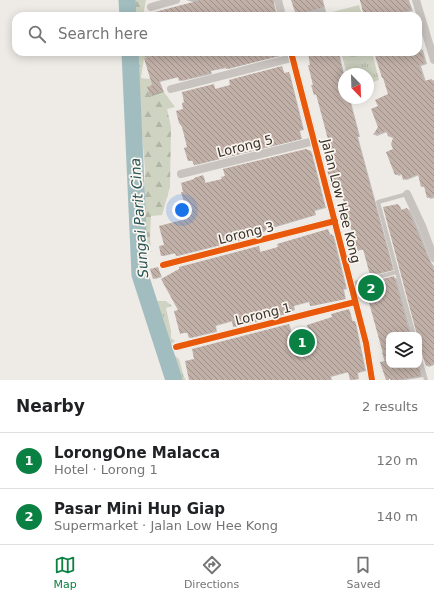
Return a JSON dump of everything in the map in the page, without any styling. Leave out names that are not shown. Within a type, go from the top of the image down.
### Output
[{"type":"street","points":[[151,7],[176,0]]},
{"type":"street","points":[[278,0],[281,12]]},
{"type":"street","points":[[416,0],[420,12]]},
{"type":"street","points":[[422,20],[434,60]]},
{"type":"street","points":[[425,30],[434,27]]},
{"type":"street","points":[[171,89],[288,56]]},
{"type":"street","name":"Jalan Low Hee Kong","points":[[292,56],[366,344],[372,380]]},
{"type":"street","name":"Lorong 5","points":[[181,174],[314,141]]},
{"type":"street","points":[[407,194],[422,226],[434,258]]},
{"type":"street","name":"Lorong 3","points":[[163,265],[335,221]]},
{"type":"street","name":"Lorong 1","points":[[176,347],[355,302]]},
{"type":"lane","points":[[407,194],[378,202],[413,332]]},
{"type":"lane","points":[[351,284],[397,272]]},
{"type":"lane","points":[[422,366],[426,380]]},
{"type":"green space","points":[[134,0],[146,0],[144,12],[134,12]]},
{"type":"green space","points":[[359,5],[361,12],[333,12]]},
{"type":"green space","points":[[135,56],[150,56],[144,58],[141,78],[150,79],[152,85],[147,87],[150,95],[163,91],[175,107],[167,109],[171,127],[170,187],[162,215],[151,216],[151,252],[144,251],[145,169]]},
{"type":"green space","points":[[342,56],[373,56],[379,80],[374,82],[374,68],[345,68]]},
{"type":"green space","points":[[156,301],[166,301],[172,306],[166,308],[171,338],[175,341],[171,344],[171,349],[179,359],[186,380],[175,380]]},
{"type":"building","points":[[201,0],[273,0],[275,12],[155,12]]},
{"type":"building","points":[[291,0],[322,0],[324,7],[306,12],[295,12]]},
{"type":"building","points":[[360,0],[408,0],[411,10],[404,12],[363,12]]},
{"type":"building","points":[[422,52],[425,63],[419,65],[424,81],[432,79],[434,86],[434,196],[427,198],[424,186],[421,187],[418,174],[403,180],[401,173],[395,175],[386,152],[393,149],[391,144],[393,138],[388,136],[386,131],[373,135],[378,127],[371,109],[378,106],[375,100],[388,94],[375,56],[422,56]]},
{"type":"building","points":[[280,56],[226,69],[226,67],[210,71],[211,73],[179,81],[178,77],[159,81],[163,91],[150,95],[147,87],[152,85],[144,58]]},
{"type":"building","points":[[309,56],[339,56],[342,68],[338,68],[338,104],[351,104],[359,136],[357,137],[393,270],[370,275],[363,249],[357,251],[339,184],[331,187],[327,169],[335,166],[316,94],[314,95],[311,85],[313,85],[308,65],[310,65]]},
{"type":"building","points":[[282,66],[284,73],[289,72],[303,129],[299,130],[301,139],[194,165],[192,160],[188,161],[184,148],[187,147],[176,111],[183,109],[182,103],[184,102],[182,92],[214,84],[215,89],[230,85],[229,80]]},
{"type":"building","points":[[306,149],[311,151],[325,207],[314,210],[315,215],[272,227],[272,229],[256,233],[256,236],[176,256],[175,253],[161,256],[159,246],[164,245],[159,226],[186,219],[182,203],[184,202],[181,192],[183,192],[181,183],[203,175],[205,183],[222,179],[221,177],[225,176],[223,169]]},
{"type":"building","points":[[398,204],[401,210],[407,208],[434,271],[434,364],[426,366],[422,354],[422,332],[416,332],[383,207]]},
{"type":"building","points":[[328,229],[330,235],[332,234],[346,288],[343,289],[345,299],[310,306],[309,301],[293,306],[294,310],[286,312],[286,314],[233,327],[232,321],[215,325],[216,331],[189,338],[187,332],[180,334],[174,311],[178,310],[161,279],[179,269],[179,267],[259,246],[260,252],[278,247],[277,244]]},
{"type":"building","points":[[158,267],[161,276],[153,279],[150,269]]},
{"type":"building","points":[[394,276],[409,332],[386,332],[386,368],[419,368],[421,376],[396,380],[391,380],[389,378],[389,380],[386,380],[380,362],[385,361],[364,284]]},
{"type":"building","points":[[349,309],[352,321],[355,321],[365,370],[357,373],[358,379],[350,380],[348,372],[330,376],[331,380],[189,380],[185,361],[194,359],[192,349],[289,324],[291,333],[308,328],[307,325],[332,317],[331,314]]},
{"type":"waterway","name":"Sungai Parit Cina","points":[[127,0],[128,12]]},
{"type":"waterway","name":"Sungai Parit Cina","points":[[130,56],[140,275],[174,380]]},
{"type":"cycle path","points":[[292,56],[366,343],[372,380]]},
{"type":"cycle path","points":[[163,265],[335,221]]},
{"type":"cycle path","points":[[176,347],[355,302]]},
{"type":"place","name":"Pasar Mini Hup Giap","points":[[371,288]]},
{"type":"place","name":"LorongOne Malacca","points":[[302,342]]}]
